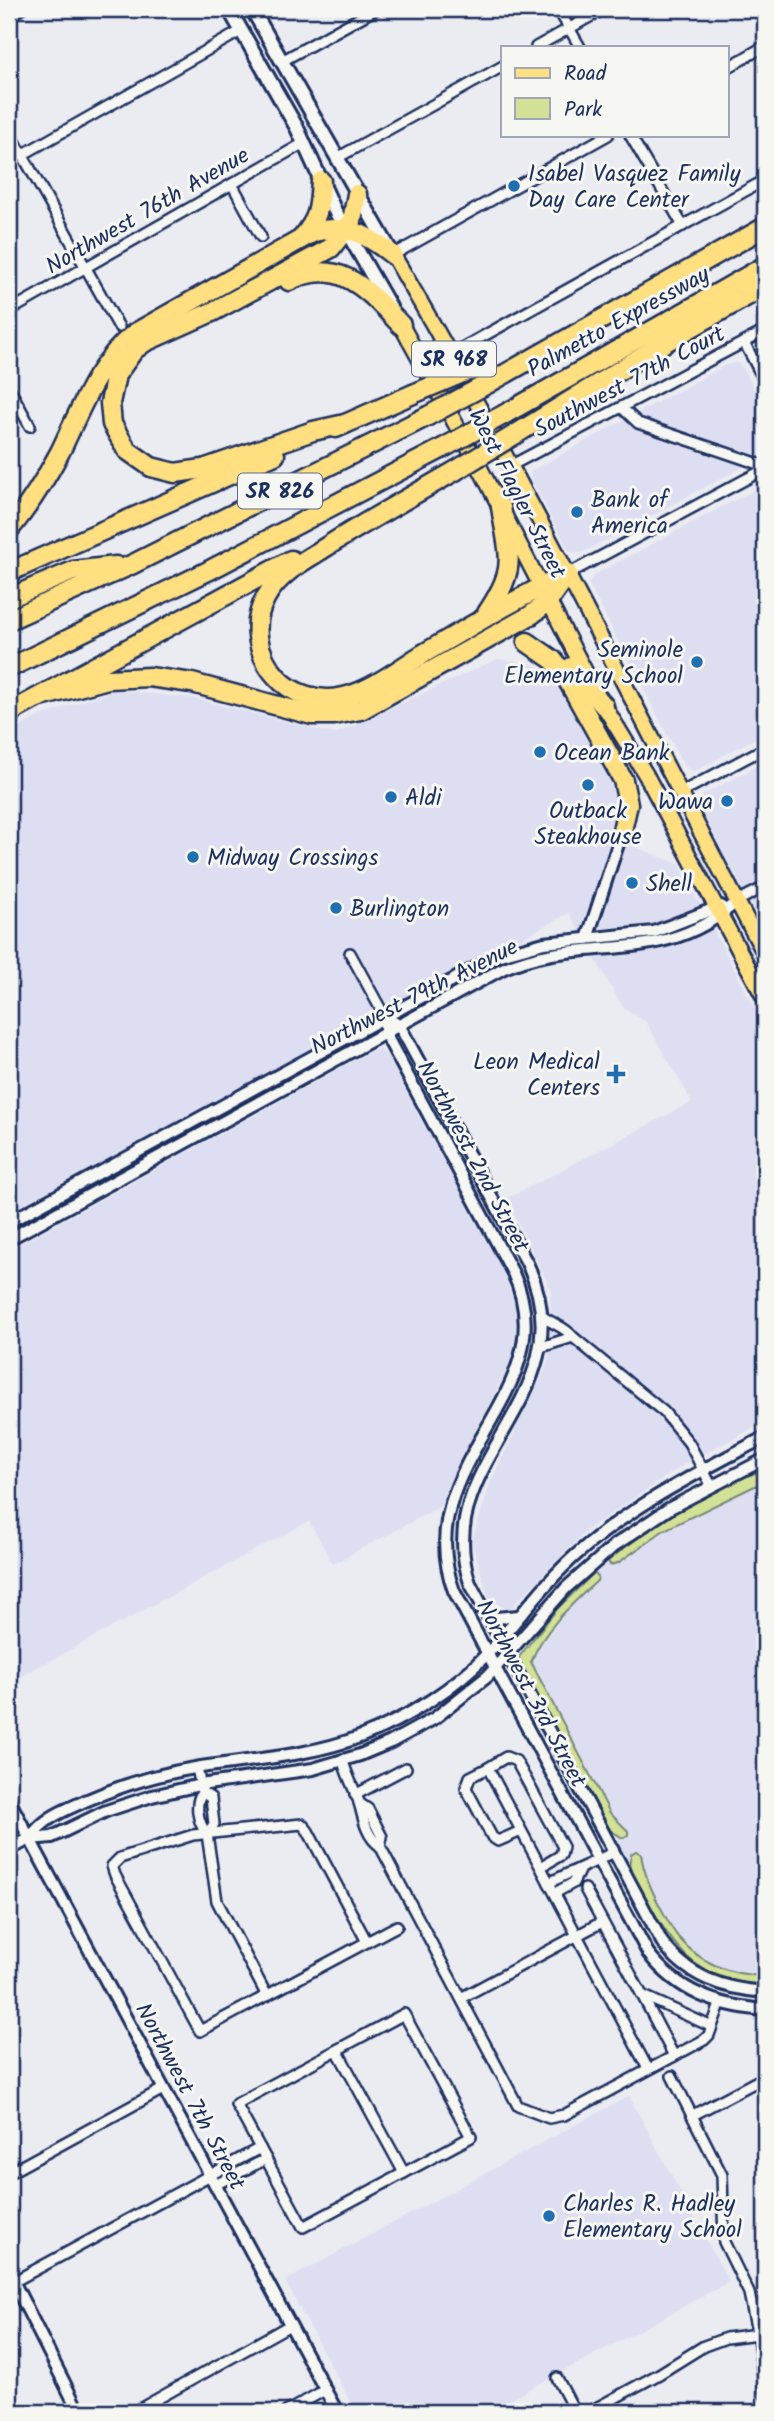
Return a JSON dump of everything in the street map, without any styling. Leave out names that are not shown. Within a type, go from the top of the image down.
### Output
[{"type":"highway","points":[[300,240],[314,224],[319,212],[321,181]]},
{"type":"highway","points":[[345,424],[313,430],[203,469],[184,473],[166,472],[134,457],[120,440],[113,424],[110,403],[116,375],[128,357],[145,342],[212,312],[331,248],[355,212],[357,194]]},
{"type":"highway","name":"Palmetto Expressway","points":[[9,620],[133,564],[426,416],[485,376],[522,365],[765,227]]},
{"type":"highway","points":[[9,530],[47,476],[98,373],[116,349],[148,325],[300,240],[326,229],[366,235],[393,255]]},
{"type":"highway","name":"Palmetto Expressway","points":[[9,668],[168,591],[443,448],[765,266]]},
{"type":"highway","points":[[258,287],[288,282],[319,271],[334,273],[350,279],[369,293],[401,325]]},
{"type":"highway","points":[[545,594],[483,618],[376,682],[345,697],[315,698],[292,690],[267,666],[260,651],[258,623],[265,597],[289,570],[360,525],[765,286]]},
{"type":"highway","points":[[9,572],[465,372],[485,376]]},
{"type":"highway","points":[[483,618],[499,595],[509,571],[509,551],[500,508]]},
{"type":"highway","points":[[9,713],[265,573],[360,525]]},
{"type":"highway","points":[[9,598],[73,571],[133,564]]},
{"type":"highway","points":[[37,698],[98,681],[149,677],[192,683],[294,712],[334,715],[361,709],[531,615],[545,594],[568,575]]},
{"type":"highway","points":[[475,646],[510,641],[540,644],[556,652],[604,706]]},
{"type":"highway","points":[[527,642],[553,660],[563,672],[621,774],[628,804],[621,835]]},
{"type":"main road","name":"West Flagler Street","points":[[229,9],[304,143],[345,230],[401,325],[604,706],[646,775],[765,999]]},
{"type":"main road","name":"West Flagler Street","points":[[252,9],[512,465],[765,954]]},
{"type":"main road","points":[[241,31],[253,31],[268,37]]},
{"type":"main road","points":[[304,143],[312,143],[337,158]]},
{"type":"street","points":[[9,16],[21,9]]},
{"type":"street","points":[[282,61],[376,9]]},
{"type":"street","points":[[558,9],[579,46]]},
{"type":"street","points":[[538,46],[604,9]]},
{"type":"street","points":[[22,155],[241,31]]},
{"type":"street","points":[[728,67],[765,46]]},
{"type":"street","points":[[337,158],[501,67]]},
{"type":"street","points":[[9,131],[119,327]]},
{"type":"street","points":[[393,255],[606,136]]},
{"type":"street","points":[[631,136],[683,226]]},
{"type":"street","name":"Northwest 76th Avenue","points":[[9,311],[304,143]]},
{"type":"street","points":[[451,354],[765,180]]},
{"type":"street","points":[[232,184],[261,237]]},
{"type":"street","name":"Southwest 77th Court","points":[[512,465],[765,331]]},
{"type":"street","points":[[744,342],[765,382]]},
{"type":"street","points":[[9,388],[30,426]]},
{"type":"street","points":[[621,407],[638,423],[765,467]]},
{"type":"street","points":[[568,575],[765,467]]},
{"type":"street","points":[[680,793],[765,748]]},
{"type":"street","points":[[587,939],[621,835]]},
{"type":"street","points":[[737,901],[765,887]]},
{"type":"street","name":"Northwest 79th Avenue","points":[[9,1239],[525,959],[548,954],[662,942],[694,930],[737,901]]},
{"type":"street","name":"Northwest 79th Avenue","points":[[9,1222],[501,954],[544,943],[638,935],[719,912]]},
{"type":"street","points":[[603,938],[607,949]]},
{"type":"street","name":"Northwest 2nd Street","points":[[350,953],[384,1017],[385,1034],[513,1273],[525,1317]]},
{"type":"street","points":[[384,1017],[399,1025]]},
{"type":"street","name":"Northwest 2nd Street","points":[[399,1025],[527,1263],[539,1294],[542,1316],[541,1347]]},
{"type":"street","points":[[103,1171],[108,1184]]},
{"type":"street","points":[[542,1316],[568,1331],[664,1412],[689,1444],[711,1485]]},
{"type":"street","name":"Northwest 3rd Street","points":[[525,1317],[523,1349],[518,1367],[457,1482],[446,1523],[445,1550],[451,1584],[640,1941],[653,1959],[683,1987],[720,2004],[765,2010]]},
{"type":"street","points":[[541,1347],[573,1337]]},
{"type":"street","name":"Northwest 3rd Street","points":[[541,1347],[533,1378],[476,1485],[464,1517],[462,1545],[470,1583],[612,1853],[662,1942],[685,1967],[709,1981],[732,1989],[765,1992]]},
{"type":"street","points":[[9,1850],[29,1839],[43,1821],[94,1797],[139,1781],[197,1768],[293,1756],[364,1735],[429,1700],[487,1654],[554,1576],[594,1539],[645,1502],[765,1437]]},
{"type":"street","points":[[29,1839],[52,1837],[121,1805],[201,1788],[295,1773],[343,1761],[391,1742],[435,1718],[495,1669],[595,1560],[655,1516],[765,1458]]},
{"type":"street","points":[[482,1608],[496,1618],[519,1616]]},
{"type":"street","points":[[521,1831],[502,1840],[495,1840],[466,1784],[470,1777],[506,1758],[516,1761],[563,1847],[564,1852],[559,1858],[541,1867]]},
{"type":"street","points":[[343,1761],[373,1842],[380,1846],[515,2103],[522,2108],[549,2118],[559,2117],[707,2038],[720,2004]]},
{"type":"street","points":[[197,1768],[201,1788],[197,1800],[200,1826],[207,1834],[217,1901],[267,1996]]},
{"type":"street","points":[[357,1799],[406,1768]]},
{"type":"street","points":[[488,1768],[648,2069]]},
{"type":"street","name":"Northwest 7th Street","points":[[9,1800],[337,2412]]},
{"type":"street","points":[[367,1942],[302,1824],[193,1835],[120,1858],[113,1866],[115,1875],[200,2031],[267,1996],[397,1926]]},
{"type":"street","points":[[549,1883],[612,1853]]},
{"type":"street","points":[[555,1893],[573,1883],[579,1871]]},
{"type":"street","points":[[585,1889],[674,2056]]},
{"type":"street","points":[[461,1998],[602,1922]]},
{"type":"street","points":[[642,1995],[710,2026]]},
{"type":"street","points":[[404,2014],[471,2137],[303,2227],[260,2148],[236,2104],[404,2014]]},
{"type":"street","points":[[337,2050],[404,2173]]},
{"type":"street","points":[[672,2076],[722,2175],[724,2242],[749,2293],[758,2334],[765,2395]]},
{"type":"street","points":[[693,2115],[765,2077]]},
{"type":"street","points":[[9,2173],[163,2089]]},
{"type":"street","points":[[79,2412],[11,2277],[260,2148]]},
{"type":"street","points":[[215,2185],[266,2159]]},
{"type":"street","points":[[134,2412],[290,2325]]},
{"type":"street","points":[[589,2412],[704,2346],[758,2334]]},
{"type":"street","points":[[557,2378],[575,2412]]},
{"type":"street","points":[[286,2412],[326,2390]]},
{"type":"shaded area","points":[[737,363],[743,368],[765,410],[765,455],[582,553],[569,550],[530,478],[531,471],[728,364]]},
{"type":"shaded area","name":"Seminole Elementary School","points":[[765,484],[765,733],[697,770],[690,770],[683,764],[588,583],[594,575]]},
{"type":"shaded area","points":[[497,659],[532,664],[573,695],[622,784],[612,838],[679,864],[765,1028],[765,1422],[685,1464],[588,1529],[509,1610],[489,1599],[472,1542],[491,1481],[548,1363],[551,1289],[506,1199],[692,1102],[646,1022],[622,1006],[569,913],[9,1212],[9,733],[38,717],[114,690],[193,698],[335,734]]},
{"type":"shaded area","points":[[765,762],[765,932],[698,804],[703,795]]},
{"type":"shaded area","points":[[379,1049],[386,1054],[506,1277],[517,1314],[517,1341],[510,1364],[449,1482],[441,1506],[333,1564],[309,1521],[9,1683],[9,1250],[369,1052]]},
{"type":"shaded area","points":[[765,1469],[765,1985],[724,1979],[701,1968],[667,1936],[519,1657],[573,1593],[626,1546],[669,1517]]},
{"type":"shaded area","name":"Charles R. Hadley Elementary School","points":[[629,2096],[729,2282],[487,2412],[356,2412],[285,2281]]},
{"type":"green space","points":[[765,1469],[765,1481],[664,1530],[618,1563],[610,1565],[608,1561],[663,1521],[703,1497]]},
{"type":"green space","points":[[594,1573],[598,1577],[597,1581],[551,1628],[531,1662],[610,1813],[628,1831],[628,1835],[623,1838],[610,1830],[519,1657],[558,1608]]},
{"type":"green space","points":[[636,1851],[641,1854],[646,1876],[658,1903],[679,1938],[697,1955],[718,1966],[765,1976],[765,1985],[726,1979],[696,1964],[684,1953],[661,1925],[632,1874],[629,1865],[631,1854]]},
{"type":"place","name":"Isabel Vasquez Family Day Care Center","points":[[514,186]]},
{"type":"place","name":"Bank of America","points":[[577,512]]},
{"type":"place","name":"Seminole Elementary School","points":[[697,662]]},
{"type":"place","name":"Ocean Bank","points":[[540,752]]},
{"type":"place","name":"Outback Steakhouse","points":[[588,785]]},
{"type":"place","name":"Aldi","points":[[391,797]]},
{"type":"place","name":"Wawa","points":[[727,801]]},
{"type":"place","name":"Midway Crossings","points":[[193,857]]},
{"type":"place","name":"Shell","points":[[632,883]]},
{"type":"place","name":"Burlington","points":[[336,908]]},
{"type":"place","name":"Leon Medical Centers","points":[[616,1074]]},
{"type":"place","name":"Charles R. Hadley Elementary School","points":[[549,2216]]}]
